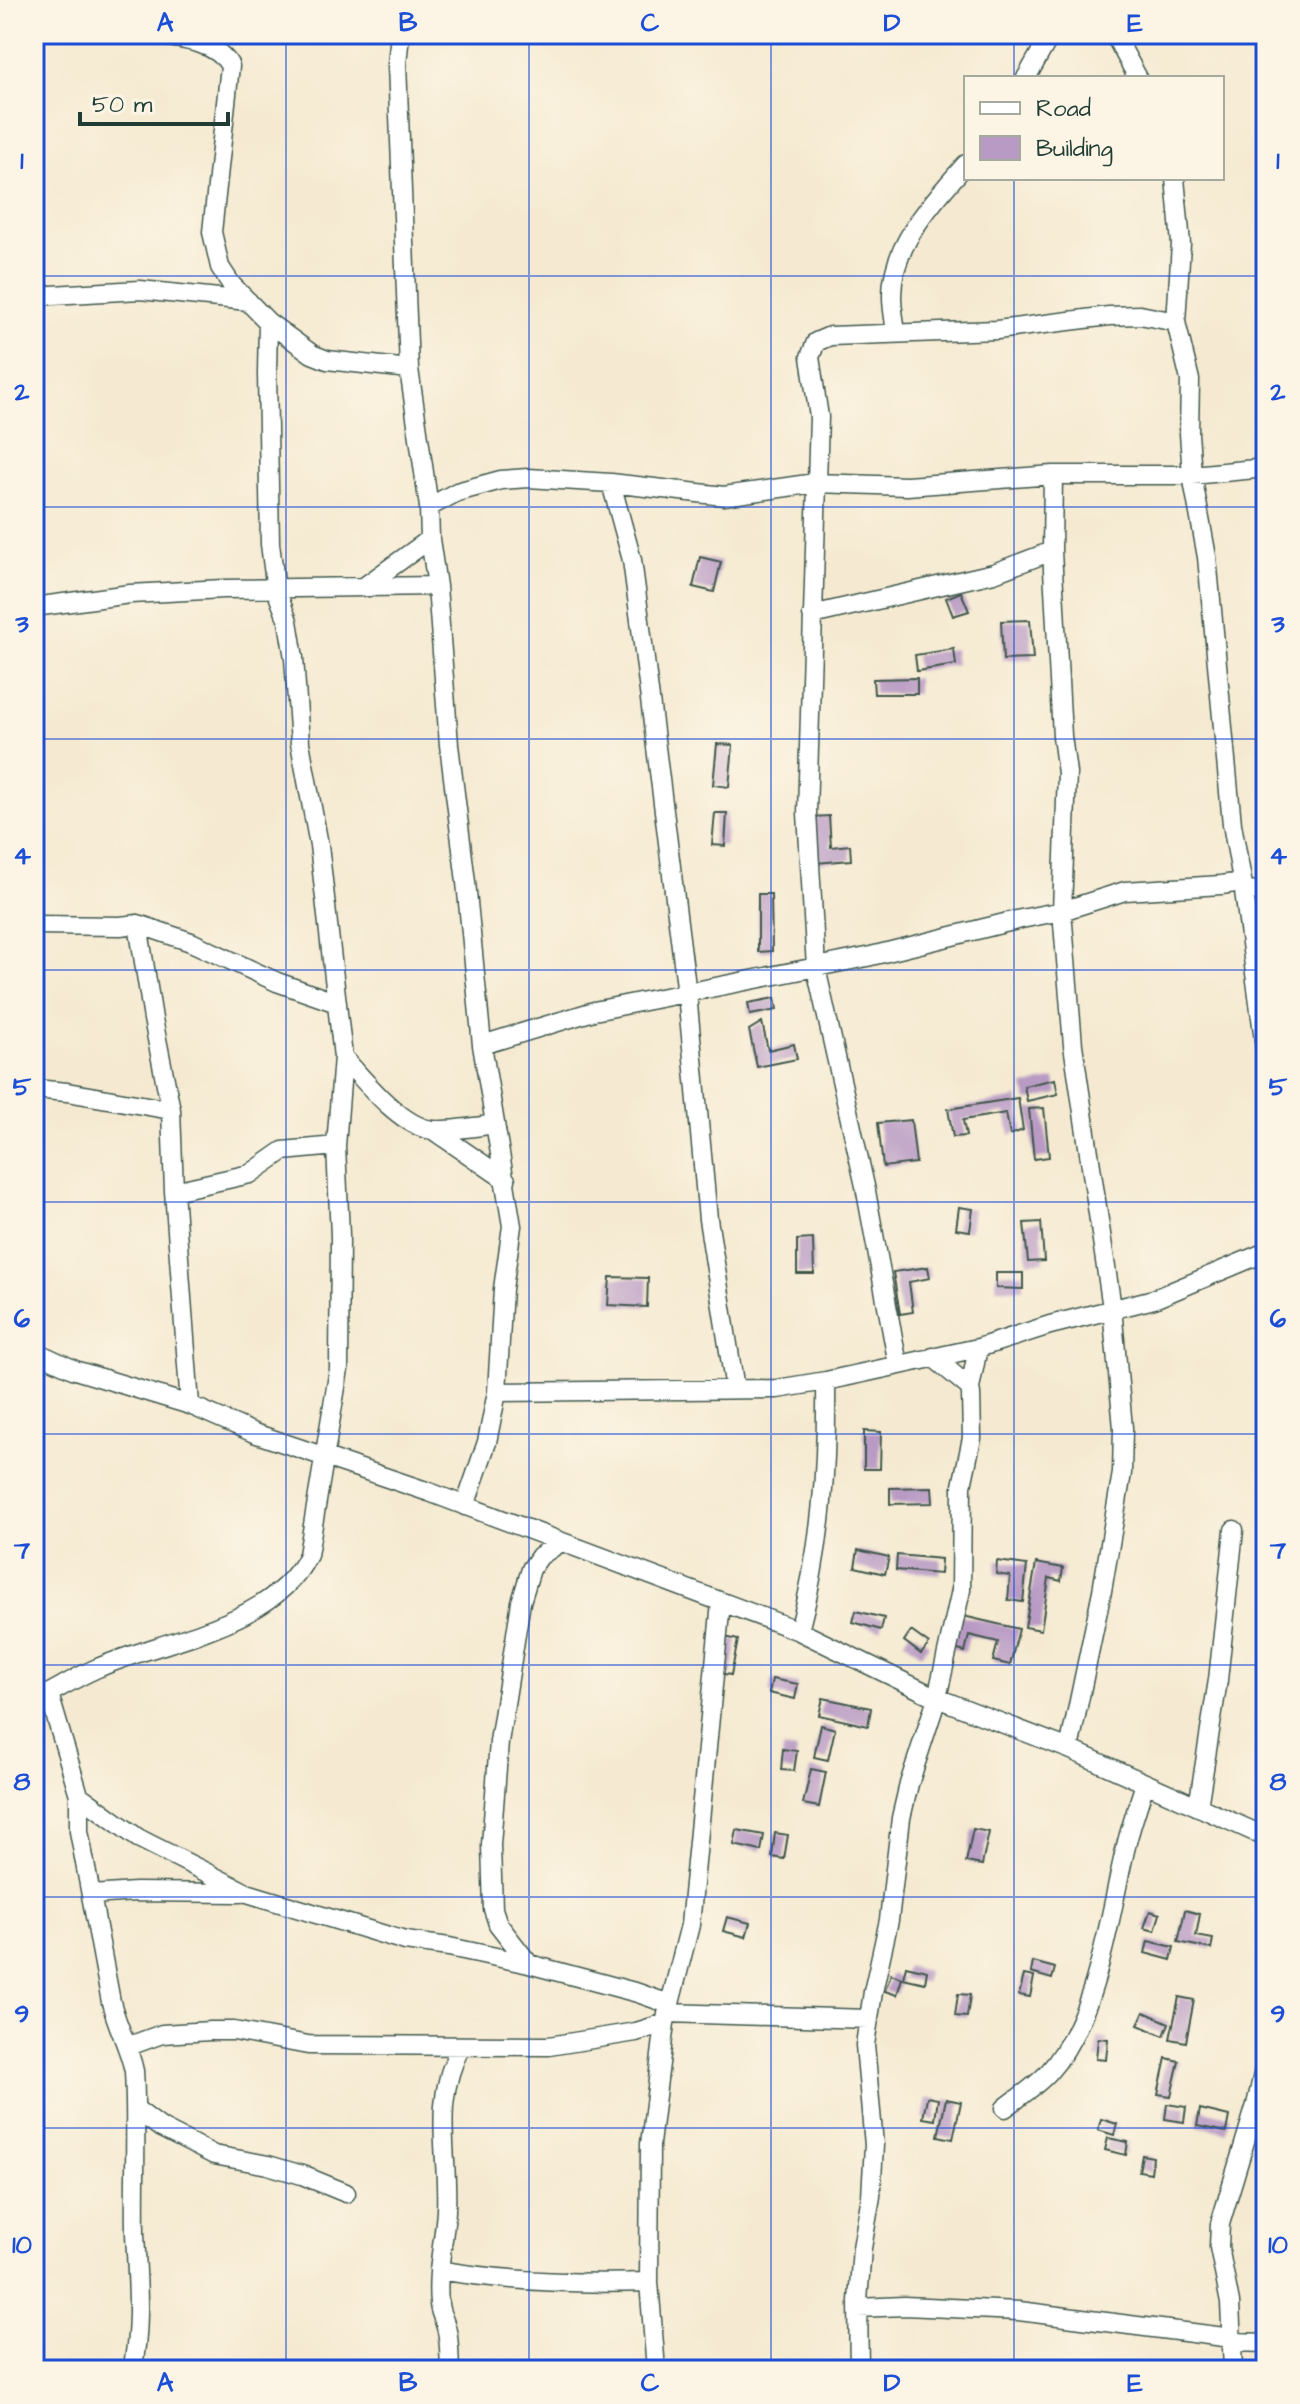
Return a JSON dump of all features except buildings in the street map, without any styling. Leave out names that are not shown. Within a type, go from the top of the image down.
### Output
[{"type":"street","points":[[148,34],[217,51],[230,66],[212,232],[220,267],[231,284],[268,322],[295,343],[327,360],[409,369]]},
{"type":"street","points":[[400,34],[397,64],[409,369],[429,507],[449,745],[482,1045],[512,1226],[503,1289],[497,1392],[487,1442],[465,1506]]},
{"type":"street","points":[[1027,76],[1051,34]]},
{"type":"street","points":[[1114,34],[1137,76]]},
{"type":"street","points":[[896,334],[892,297],[899,255],[934,201],[964,166]]},
{"type":"street","points":[[1175,180],[1181,244],[1176,322],[1190,380],[1192,475],[1207,557],[1232,824],[1266,1055]]},
{"type":"street","points":[[34,296],[140,290],[248,301]]},
{"type":"street","points":[[898,1365],[865,1186],[816,968],[807,813],[819,417],[810,357],[816,342],[830,336],[997,330],[1109,316],[1140,315],[1176,322]]},
{"type":"street","points":[[132,2370],[137,2350],[139,2301],[135,2232],[137,2110],[134,2071],[129,2046],[114,2014],[79,1831],[79,1795],[42,1698],[96,1668],[217,1627],[266,1601],[300,1573],[308,1555],[339,1369],[340,1236],[336,1146],[343,1057],[319,845],[300,743],[294,658],[288,621],[276,590],[270,544],[268,322]]},
{"type":"street","points":[[429,507],[457,492],[501,480],[528,478],[611,483],[724,496],[815,483],[907,486],[1053,475],[1192,475],[1266,468]]},
{"type":"street","points":[[1053,475],[1052,551],[1062,736],[1067,773],[1062,911],[1073,1045],[1112,1308],[1123,1428],[1122,1473],[1102,1591],[1069,1749]]},
{"type":"street","points":[[611,483],[634,574],[687,994],[708,1219],[735,1389]]},
{"type":"street","points":[[365,586],[430,539]]},
{"type":"street","points":[[812,615],[994,573],[1052,551]]},
{"type":"street","points":[[34,607],[130,594],[223,589],[437,586]]},
{"type":"street","points":[[482,1045],[594,1011],[816,968],[1062,911],[1125,891],[1221,885],[1266,890]]},
{"type":"street","points":[[34,925],[138,924],[191,942],[277,982],[337,1003]]},
{"type":"street","points":[[138,924],[171,1110],[190,1405]]},
{"type":"street","points":[[343,1057],[404,1118],[433,1130],[506,1180]]},
{"type":"street","points":[[34,1089],[171,1110]]},
{"type":"street","points":[[433,1130],[495,1124]]},
{"type":"street","points":[[174,1191],[250,1174],[283,1151],[336,1146]]},
{"type":"street","points":[[497,1392],[777,1389],[826,1381],[978,1348],[1112,1308],[1154,1299],[1266,1252]]},
{"type":"street","points":[[859,2370],[858,2308],[862,2248],[871,2196],[874,2145],[865,2045],[889,1920],[904,1807],[937,1698],[961,1590],[962,1486],[972,1438],[970,1388],[978,1348]]},
{"type":"street","points":[[34,1351],[75,1370],[190,1405],[254,1433],[465,1506],[799,1631],[937,1698],[1069,1749],[1266,1837]]},
{"type":"street","points":[[933,1357],[970,1388]]},
{"type":"street","points":[[799,1631],[813,1578],[822,1520],[827,1440],[826,1381]]},
{"type":"street","points":[[1198,1807],[1218,1680],[1234,1530]]},
{"type":"street","points":[[529,1964],[498,1924],[493,1909],[491,1845],[499,1742],[521,1602],[531,1569],[540,1556],[561,1542]]},
{"type":"street","points":[[656,2370],[649,2282],[650,2144],[667,2014],[691,1913],[721,1602]]},
{"type":"street","points":[[1005,2108],[1047,2074],[1067,2047],[1077,2024],[1099,1969],[1128,1841],[1145,1783]]},
{"type":"street","points":[[79,1795],[138,1838],[247,1893],[405,1941],[529,1964],[623,1989],[667,2014],[869,2019]]},
{"type":"street","points":[[92,1895],[135,1892],[247,1893]]},
{"type":"street","points":[[129,2046],[162,2034],[234,2031],[308,2045],[549,2046],[636,2032],[667,2014]]},
{"type":"street","points":[[450,2370],[446,2326],[439,2308],[439,2270],[447,2190],[443,2141],[444,2091],[450,2068],[461,2046]]},
{"type":"street","points":[[1233,2370],[1230,2303],[1219,2247],[1220,2224],[1266,2061]]},
{"type":"street","points":[[137,2110],[171,2134],[214,2155],[268,2165],[346,2193]]},
{"type":"street","points":[[439,2270],[548,2282],[649,2282]]},
{"type":"street","points":[[858,2308],[904,2306],[1019,2311],[1266,2343]]}]
